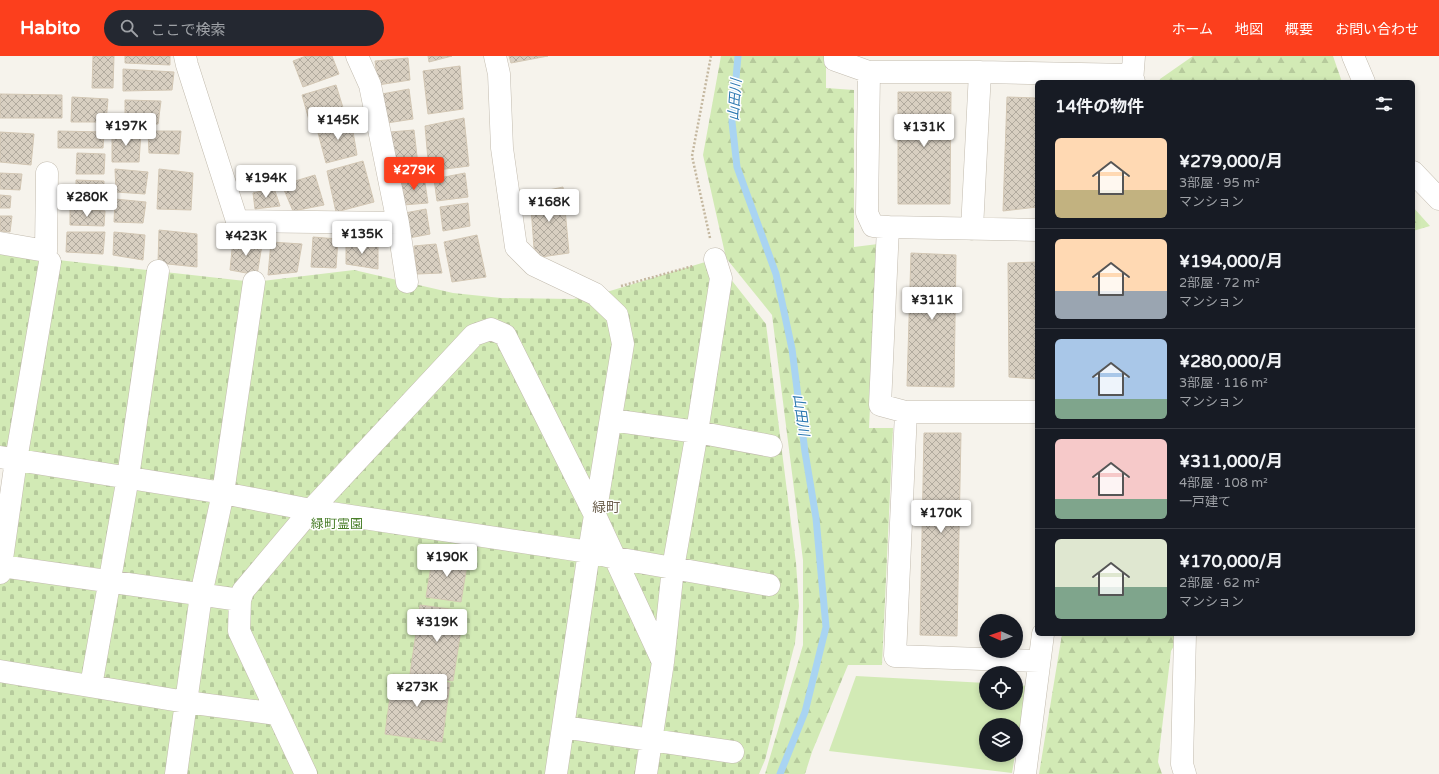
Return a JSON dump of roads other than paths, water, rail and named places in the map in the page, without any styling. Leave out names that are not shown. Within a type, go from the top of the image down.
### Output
[{"type":"street","points":[[185,56],[186,64],[237,221],[398,223]]},
{"type":"street","points":[[357,56],[370,85],[398,223],[407,282]]},
{"type":"street","points":[[495,56],[499,74],[502,148],[516,247],[534,265],[595,294],[617,315],[623,344],[589,552],[556,774]]},
{"type":"street","points":[[835,56],[835,60],[869,72],[1133,74]]},
{"type":"street","points":[[1353,56],[1363,80]]},
{"type":"street","points":[[869,72],[867,213],[873,226],[1035,230]]},
{"type":"street","points":[[972,229],[980,72]]},
{"type":"street","points":[[0,243],[46,250],[47,173]]},
{"type":"street","points":[[1415,174],[1439,200]]},
{"type":"street","points":[[888,227],[880,405],[906,412],[1035,412]]},
{"type":"street","points":[[646,774],[663,662],[673,568],[697,432],[721,278],[715,259]]},
{"type":"street","points":[[50,262],[8,458],[0,569],[111,582],[240,600]]},
{"type":"street","points":[[91,686],[111,582],[128,477],[158,271]]},
{"type":"street","points":[[176,774],[201,595],[223,493],[254,282]]},
{"type":"street","points":[[306,774],[238,632],[240,600],[243,591],[311,510],[474,335],[491,329],[505,335],[616,558],[663,662]]},
{"type":"street","points":[[906,412],[895,656],[1039,661]]},
{"type":"street","points":[[611,420],[697,432],[771,446]]},
{"type":"street","points":[[8,458],[223,493],[311,510],[589,552],[769,585]]},
{"type":"street","points":[[1025,774],[1043,636]]},
{"type":"street","points":[[1185,636],[1182,764],[1185,774]]},
{"type":"street","points":[[0,671],[186,702],[277,714]]},
{"type":"street","points":[[563,727],[733,752]]},
{"type":"waterway","name":"山田川","points":[[738,56],[732,122],[737,167],[776,274],[792,349],[805,452],[816,518],[826,627],[805,712],[780,774]]},
{"type":"district","name":"緑町","points":[[606,507]]},
{"type":"park label","name":"緑町霊園","points":[[337,524]]}]
